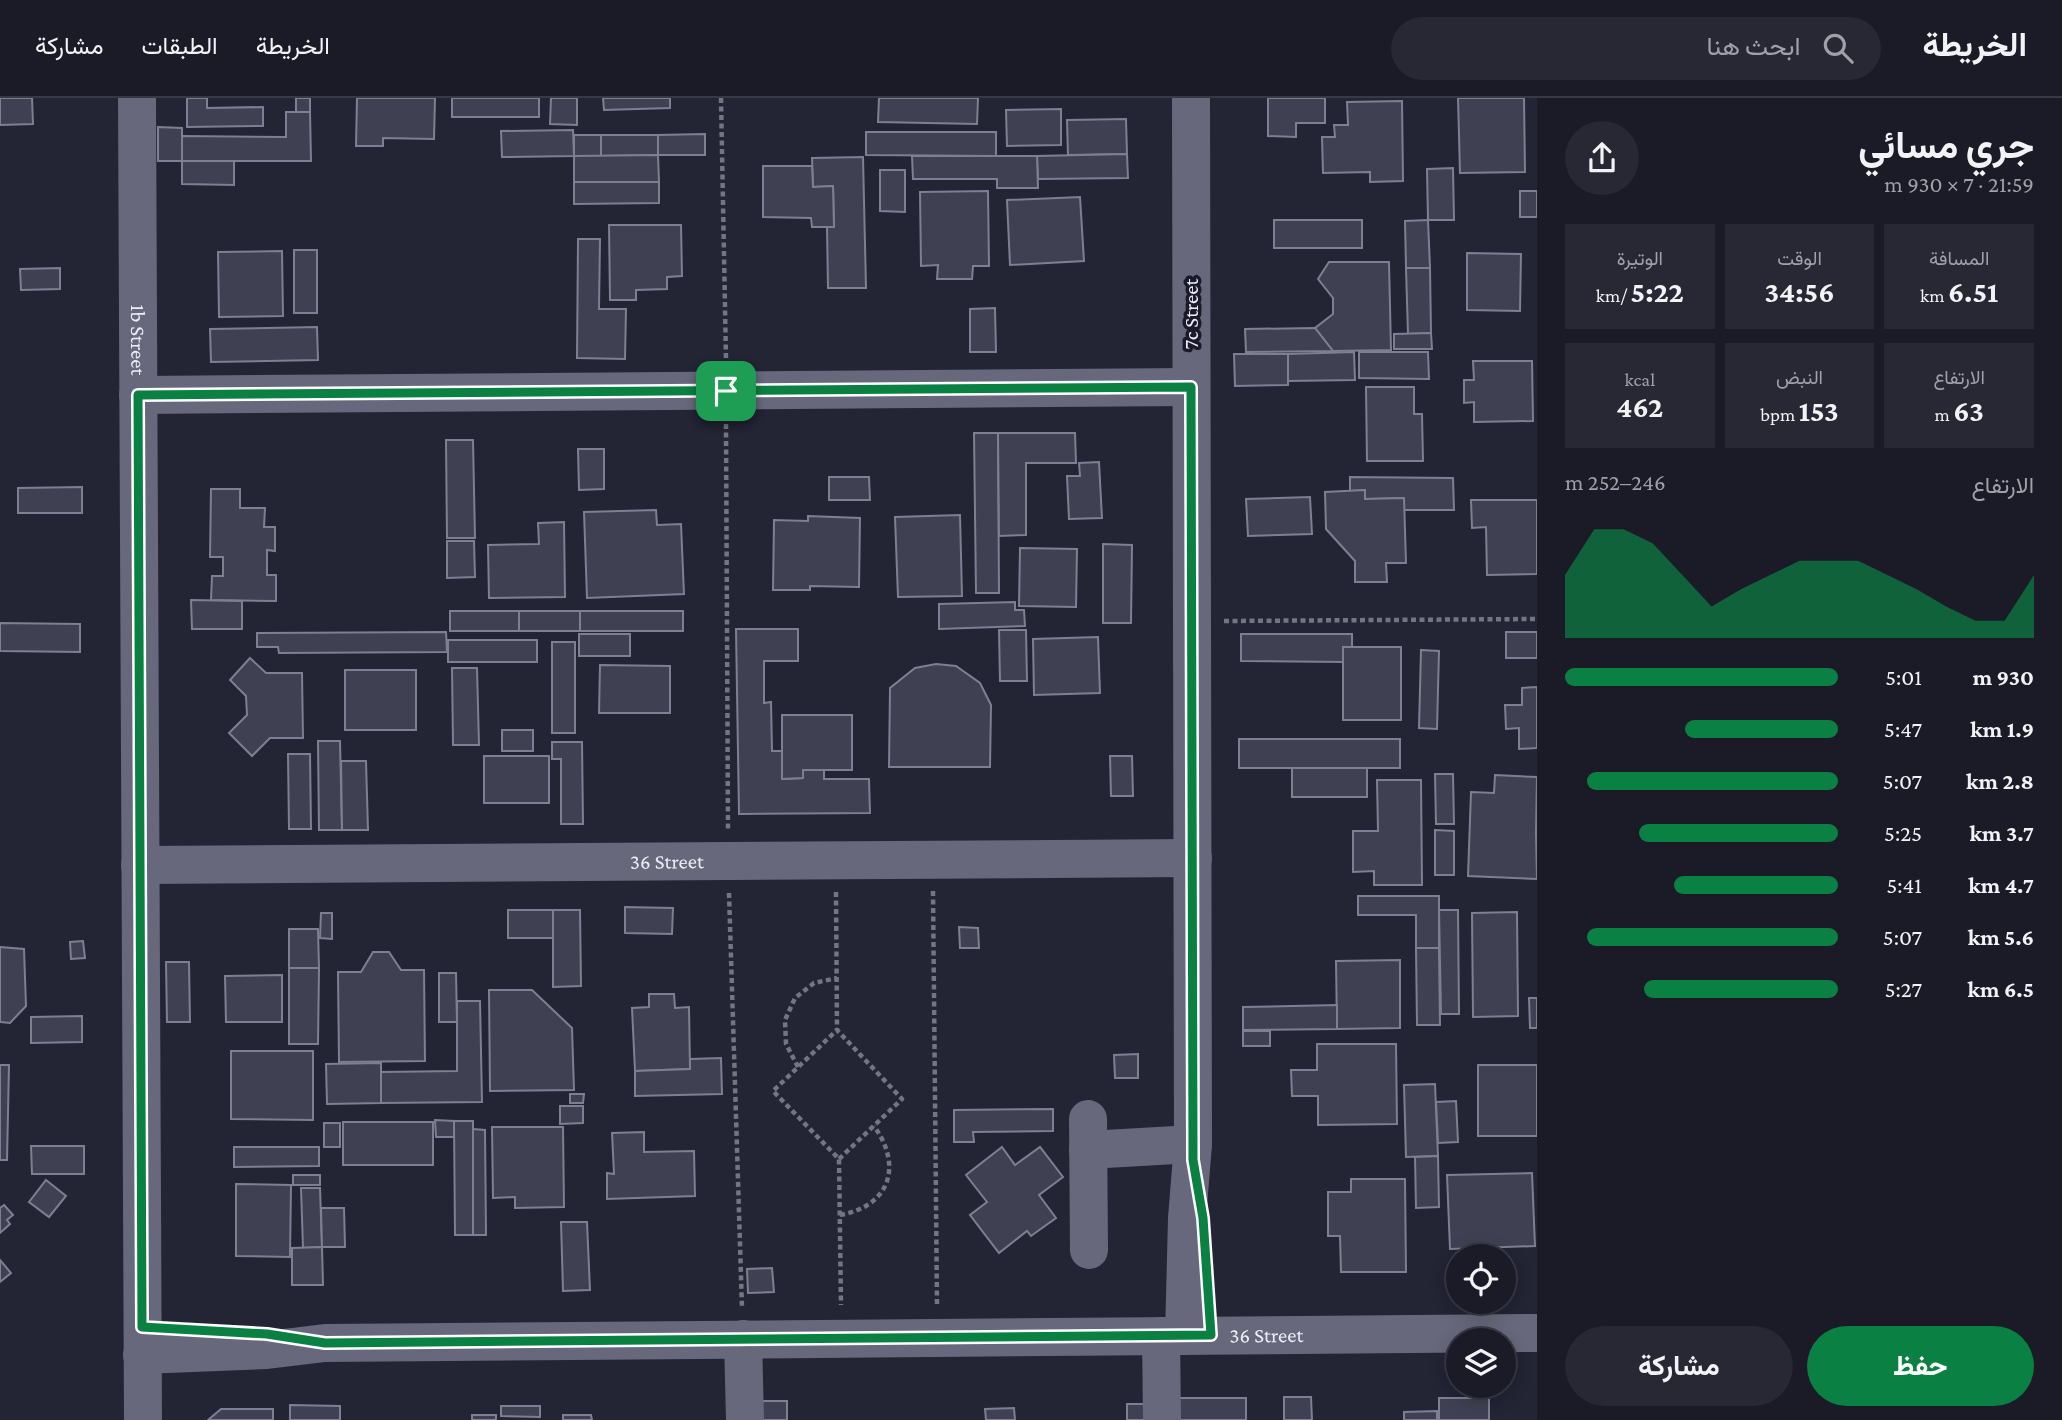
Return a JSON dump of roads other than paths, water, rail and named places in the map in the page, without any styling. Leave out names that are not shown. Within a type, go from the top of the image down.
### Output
[{"type":"street","name":"1b Street","points":[[137,98],[143,1420]]},
{"type":"street","name":"7c Street","points":[[1162,1420],[1185,1336],[1203,1218],[1193,1152],[1191,98]]},
{"type":"street","points":[[138,395],[1191,387]]},
{"type":"street","name":"36 Street","points":[[140,865],[1192,858]]},
{"type":"street","points":[[1089,1250],[1088,1135],[1193,1152]]},
{"type":"street","name":"36 Street","points":[[142,1341],[267,1350],[325,1343],[1537,1333]]},
{"type":"street","points":[[743,1339],[745,1420]]}]
